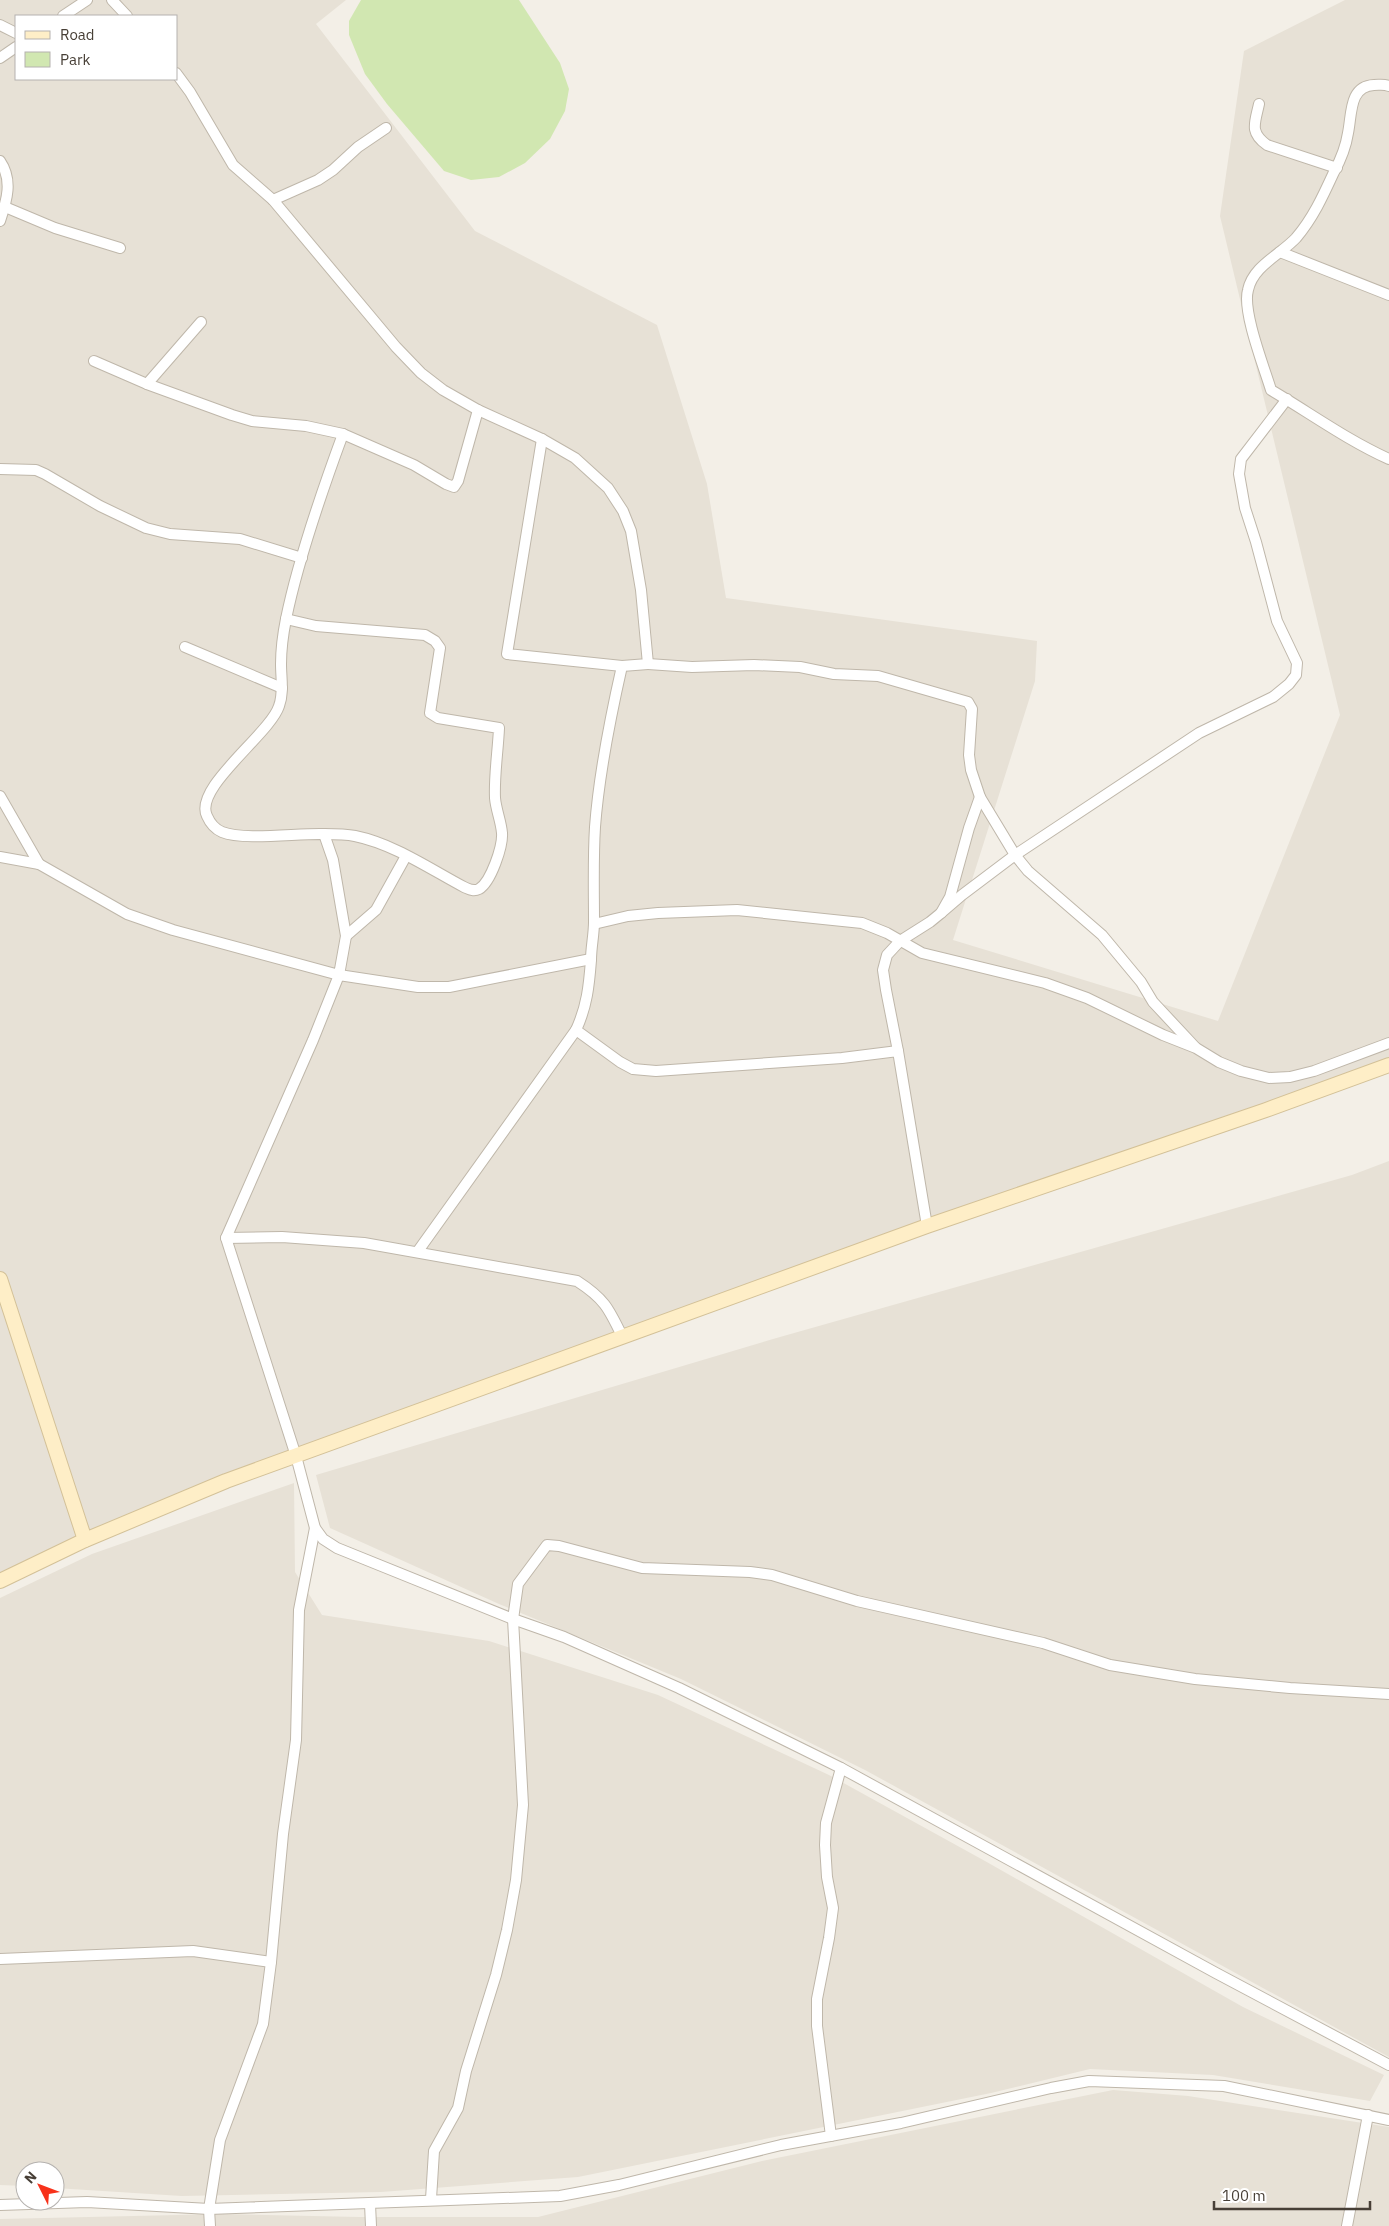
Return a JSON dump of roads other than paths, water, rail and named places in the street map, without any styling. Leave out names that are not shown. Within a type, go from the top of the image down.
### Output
[{"type":"main road","points":[[0,1582],[85,1540],[219,1484],[450,1398],[622,1338],[927,1226],[1266,1110],[1389,1064]]},
{"type":"main road","points":[[0,1279],[85,1540]]},
{"type":"street","points":[[64,15],[87,0]]},
{"type":"street","points":[[112,0],[126,15]]},
{"type":"street","points":[[0,25],[15,32]]},
{"type":"street","points":[[0,58],[15,48]]},
{"type":"street","points":[[178,76],[190,92],[233,164],[273,200],[409,361],[438,386],[478,410],[542,438],[581,464],[608,488],[623,511],[631,531],[639,574],[648,664]]},
{"type":"street","points":[[1389,86],[1384,84],[1367,85],[1355,95],[1350,111],[1348,134],[1337,168],[1319,206],[1308,223],[1280,252],[1251,277],[1247,293],[1251,321],[1271,390],[1359,446],[1389,459]]},
{"type":"street","points":[[1259,104],[1254,128],[1258,139],[1267,145],[1337,168]]},
{"type":"street","points":[[273,200],[326,175],[358,147],[386,128]]},
{"type":"street","points":[[0,161],[8,173],[7,194],[0,221]]},
{"type":"street","points":[[4,207],[55,228],[120,248]]},
{"type":"street","points":[[1280,252],[1389,295]]},
{"type":"street","points":[[147,384],[201,322]]},
{"type":"street","points":[[94,361],[147,384],[252,421],[306,426],[343,434],[414,465],[454,487],[458,481],[478,410]]},
{"type":"street","points":[[927,1226],[883,970],[886,955],[900,941],[930,922],[1015,855],[1198,734],[1273,697],[1289,684],[1296,675],[1297,663],[1278,621],[1245,508],[1238,474],[1242,459],[1287,399]]},
{"type":"street","points":[[286,618],[316,626],[425,636],[435,642],[440,648],[430,713],[438,718],[499,728],[495,798],[502,832],[502,844],[498,857],[485,883],[479,888],[472,890],[406,856],[354,836],[324,834],[236,836],[221,832],[205,814],[205,803],[212,790],[234,761],[275,717],[280,704],[282,688],[281,647],[286,618],[302,558],[343,434]]},
{"type":"street","points":[[542,438],[508,654],[622,666],[648,664],[692,667],[754,665],[800,667],[834,674],[878,676],[968,702],[972,709],[969,755],[971,770],[980,797],[1015,855],[1028,871],[1102,935],[1141,982],[1153,1002],[1196,1048]]},
{"type":"street","points":[[0,469],[36,470],[100,506],[146,528],[170,534],[240,539],[302,558]]},
{"type":"street","points":[[185,647],[282,688]]},
{"type":"street","points":[[418,1251],[576,1030],[584,1012],[589,991],[594,924],[593,871],[595,826],[605,748],[622,666]]},
{"type":"street","points":[[0,796],[38,864]]},
{"type":"street","points":[[941,913],[950,897],[969,828],[980,797]]},
{"type":"street","points":[[324,834],[333,860],[346,936],[339,975],[313,1040],[226,1238],[296,1456],[315,1528],[323,1539],[337,1548],[513,1619],[564,1637],[679,1688],[841,1768],[961,1832],[1193,1961],[1389,2065]]},
{"type":"street","points":[[346,936],[376,910],[406,856]]},
{"type":"street","points":[[0,857],[38,864],[127,914],[173,930],[339,975],[418,987],[449,987],[591,959]]},
{"type":"street","points":[[594,924],[628,916],[658,913],[737,910],[862,923],[922,953],[1045,983],[1087,998],[1163,1035],[1196,1048],[1219,1062],[1241,1071],[1269,1078],[1290,1078],[1389,1043]]},
{"type":"street","points":[[576,1030],[620,1062],[633,1069],[656,1071],[842,1058],[898,1051]]},
{"type":"street","points":[[226,1238],[282,1237],[334,1240],[418,1251],[577,1282],[597,1293],[607,1306],[622,1338]]},
{"type":"street","points":[[210,2226],[209,2209],[220,2140],[263,2024],[283,1834],[296,1740],[299,1610],[315,1528]]},
{"type":"street","points":[[431,2199],[434,2151],[458,2108],[466,2071],[498,1966],[516,1880],[523,1805],[513,1619],[518,1584],[547,1545],[559,1546],[642,1568],[750,1572],[772,1575],[857,1601],[1043,1643],[1110,1665],[1195,1679],[1290,1688],[1389,1694]]},
{"type":"street","points":[[831,2136],[817,2026],[817,1998],[829,1938],[832,1908],[827,1878],[826,1823],[841,1768]]},
{"type":"street","points":[[0,1959],[193,1951],[271,1962]]},
{"type":"street","points":[[0,2205],[87,2202],[209,2209],[370,2204],[431,2199],[560,2196],[619,2185],[781,2145],[901,2123],[1050,2088],[1089,2081],[1224,2086],[1389,2120]]},
{"type":"street","points":[[1347,2226],[1368,2115]]},
{"type":"street","points":[[370,2204],[371,2226]]}]
